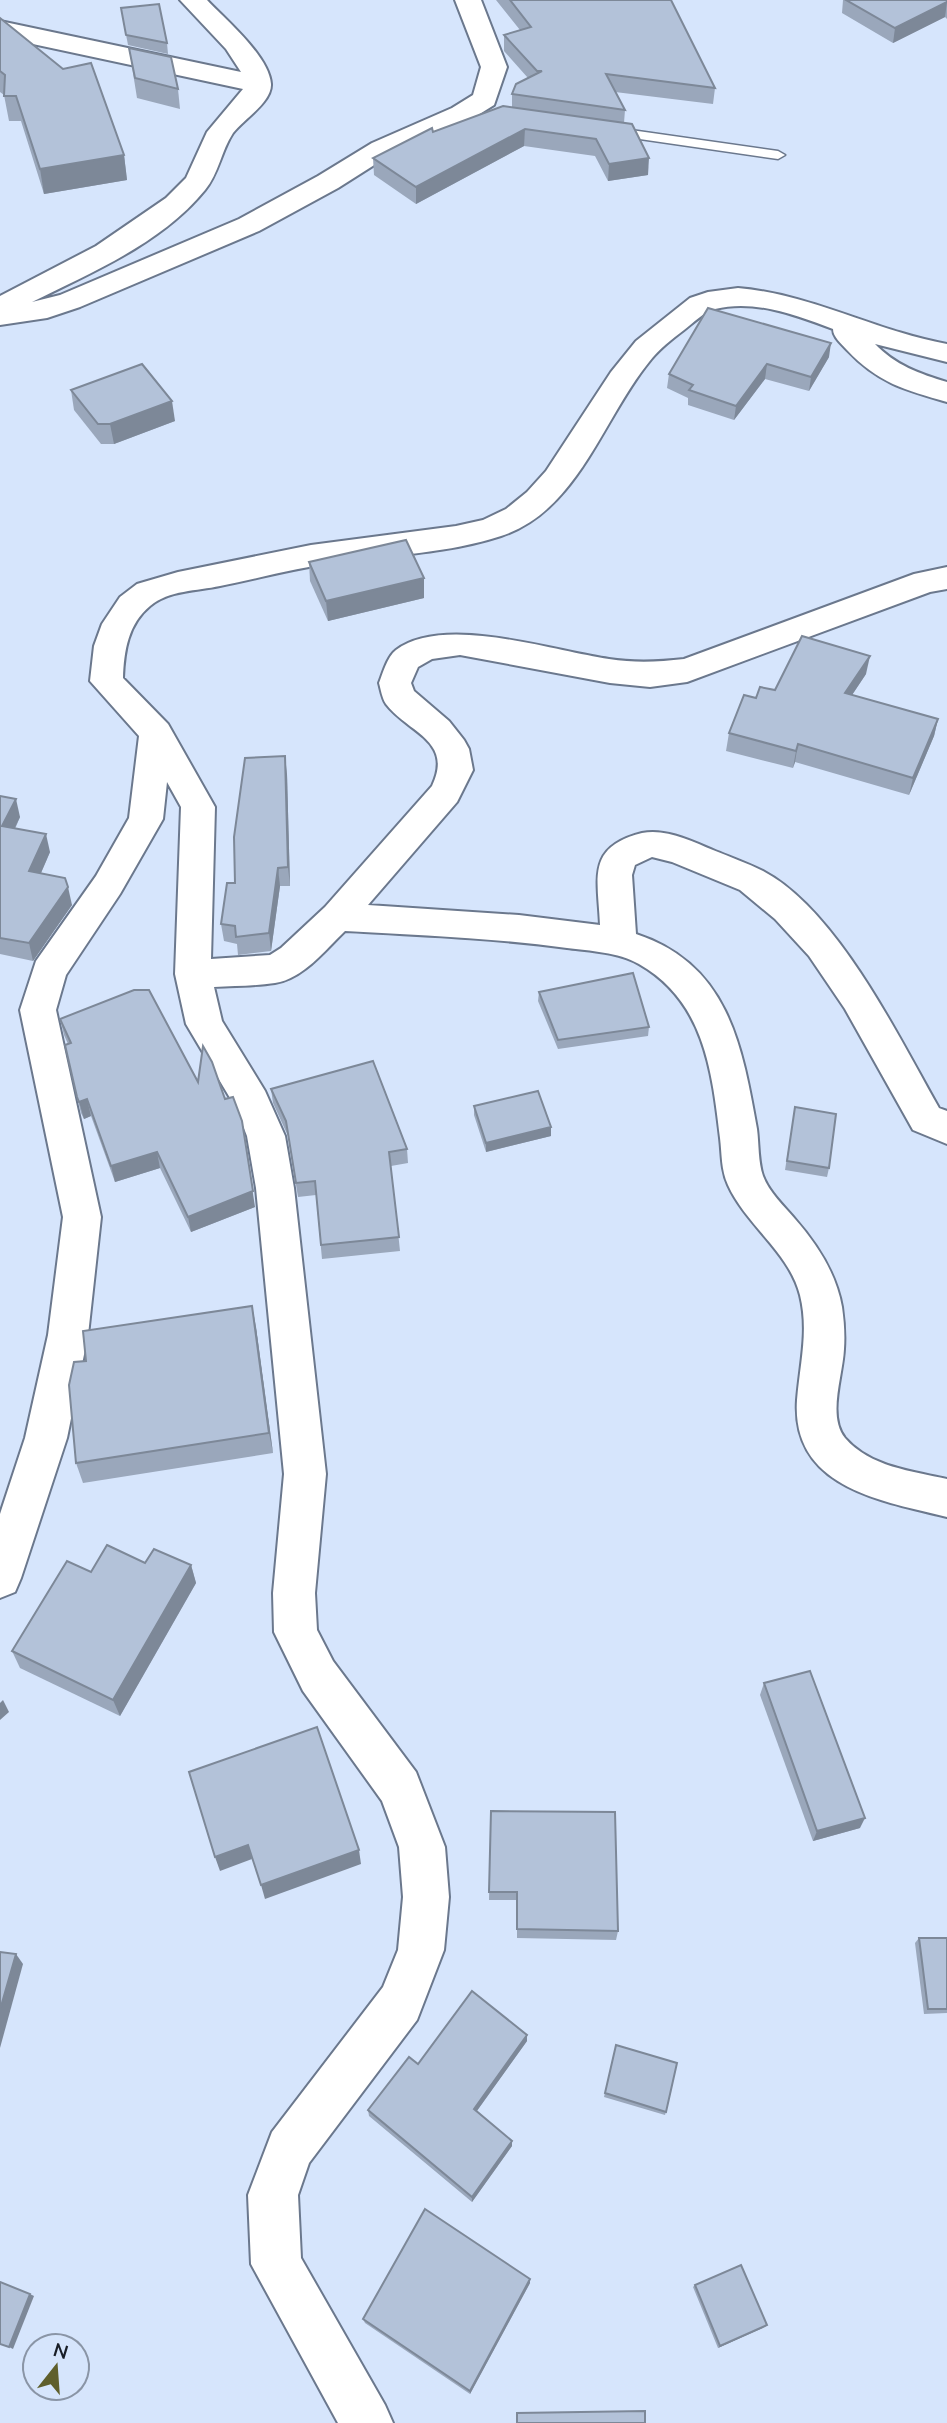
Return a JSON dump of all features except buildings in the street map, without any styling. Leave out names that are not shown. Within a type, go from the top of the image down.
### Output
[{"type":"street","points":[[0,307],[137,233],[177,202],[200,178],[216,139],[256,93],[258,84],[247,58],[192,0]]},
{"type":"street","points":[[0,316],[47,309],[70,301],[249,225],[381,149],[466,111],[485,99],[494,67],[468,0]]},
{"type":"street","points":[[0,29],[258,84]]},
{"type":"street","points":[[367,2423],[276,2264],[273,2195],[289,2149],[400,2003],[421,1950],[426,1897],[422,1847],[400,1788],[318,1676],[296,1632],[295,1594],[305,1474],[275,1188],[266,1136],[253,1102],[204,1024],[193,974],[198,807],[156,733],[106,681],[108,650],[119,620],[142,596],[173,585],[338,551],[469,536],[516,517],[545,491],[638,356],[661,333],[703,302],[732,296],[765,298],[913,348],[947,353]]},
{"type":"street","points":[[837,322],[876,363],[907,380],[947,392]]},
{"type":"street","points":[[193,974],[276,969],[294,958],[337,917],[445,793],[456,770],[452,749],[437,730],[399,697],[394,683],[405,660],[425,648],[460,644],[570,666],[650,675],[687,670],[925,582],[947,578]]},
{"type":"street","points":[[0,1578],[5,1571],[46,1438],[68,1335],[82,1217],[38,1010],[49,971],[108,885],[146,819],[156,733]]},
{"type":"street","points":[[619,941],[615,875],[619,858],[632,849],[652,844],[679,850],[752,881],[788,909],[822,946],[858,999],[926,1119],[947,1128]]},
{"type":"street","points":[[337,917],[532,929],[619,941],[652,954],[686,981],[711,1013],[724,1054],[744,1179],[756,1202],[803,1256],[818,1287],[825,1338],[817,1413],[820,1433],[831,1451],[873,1479],[947,1498]]},
{"type":"lane","points":[[466,111],[493,114]]},
{"type":"lane","points":[[588,128],[778,155]]}]
